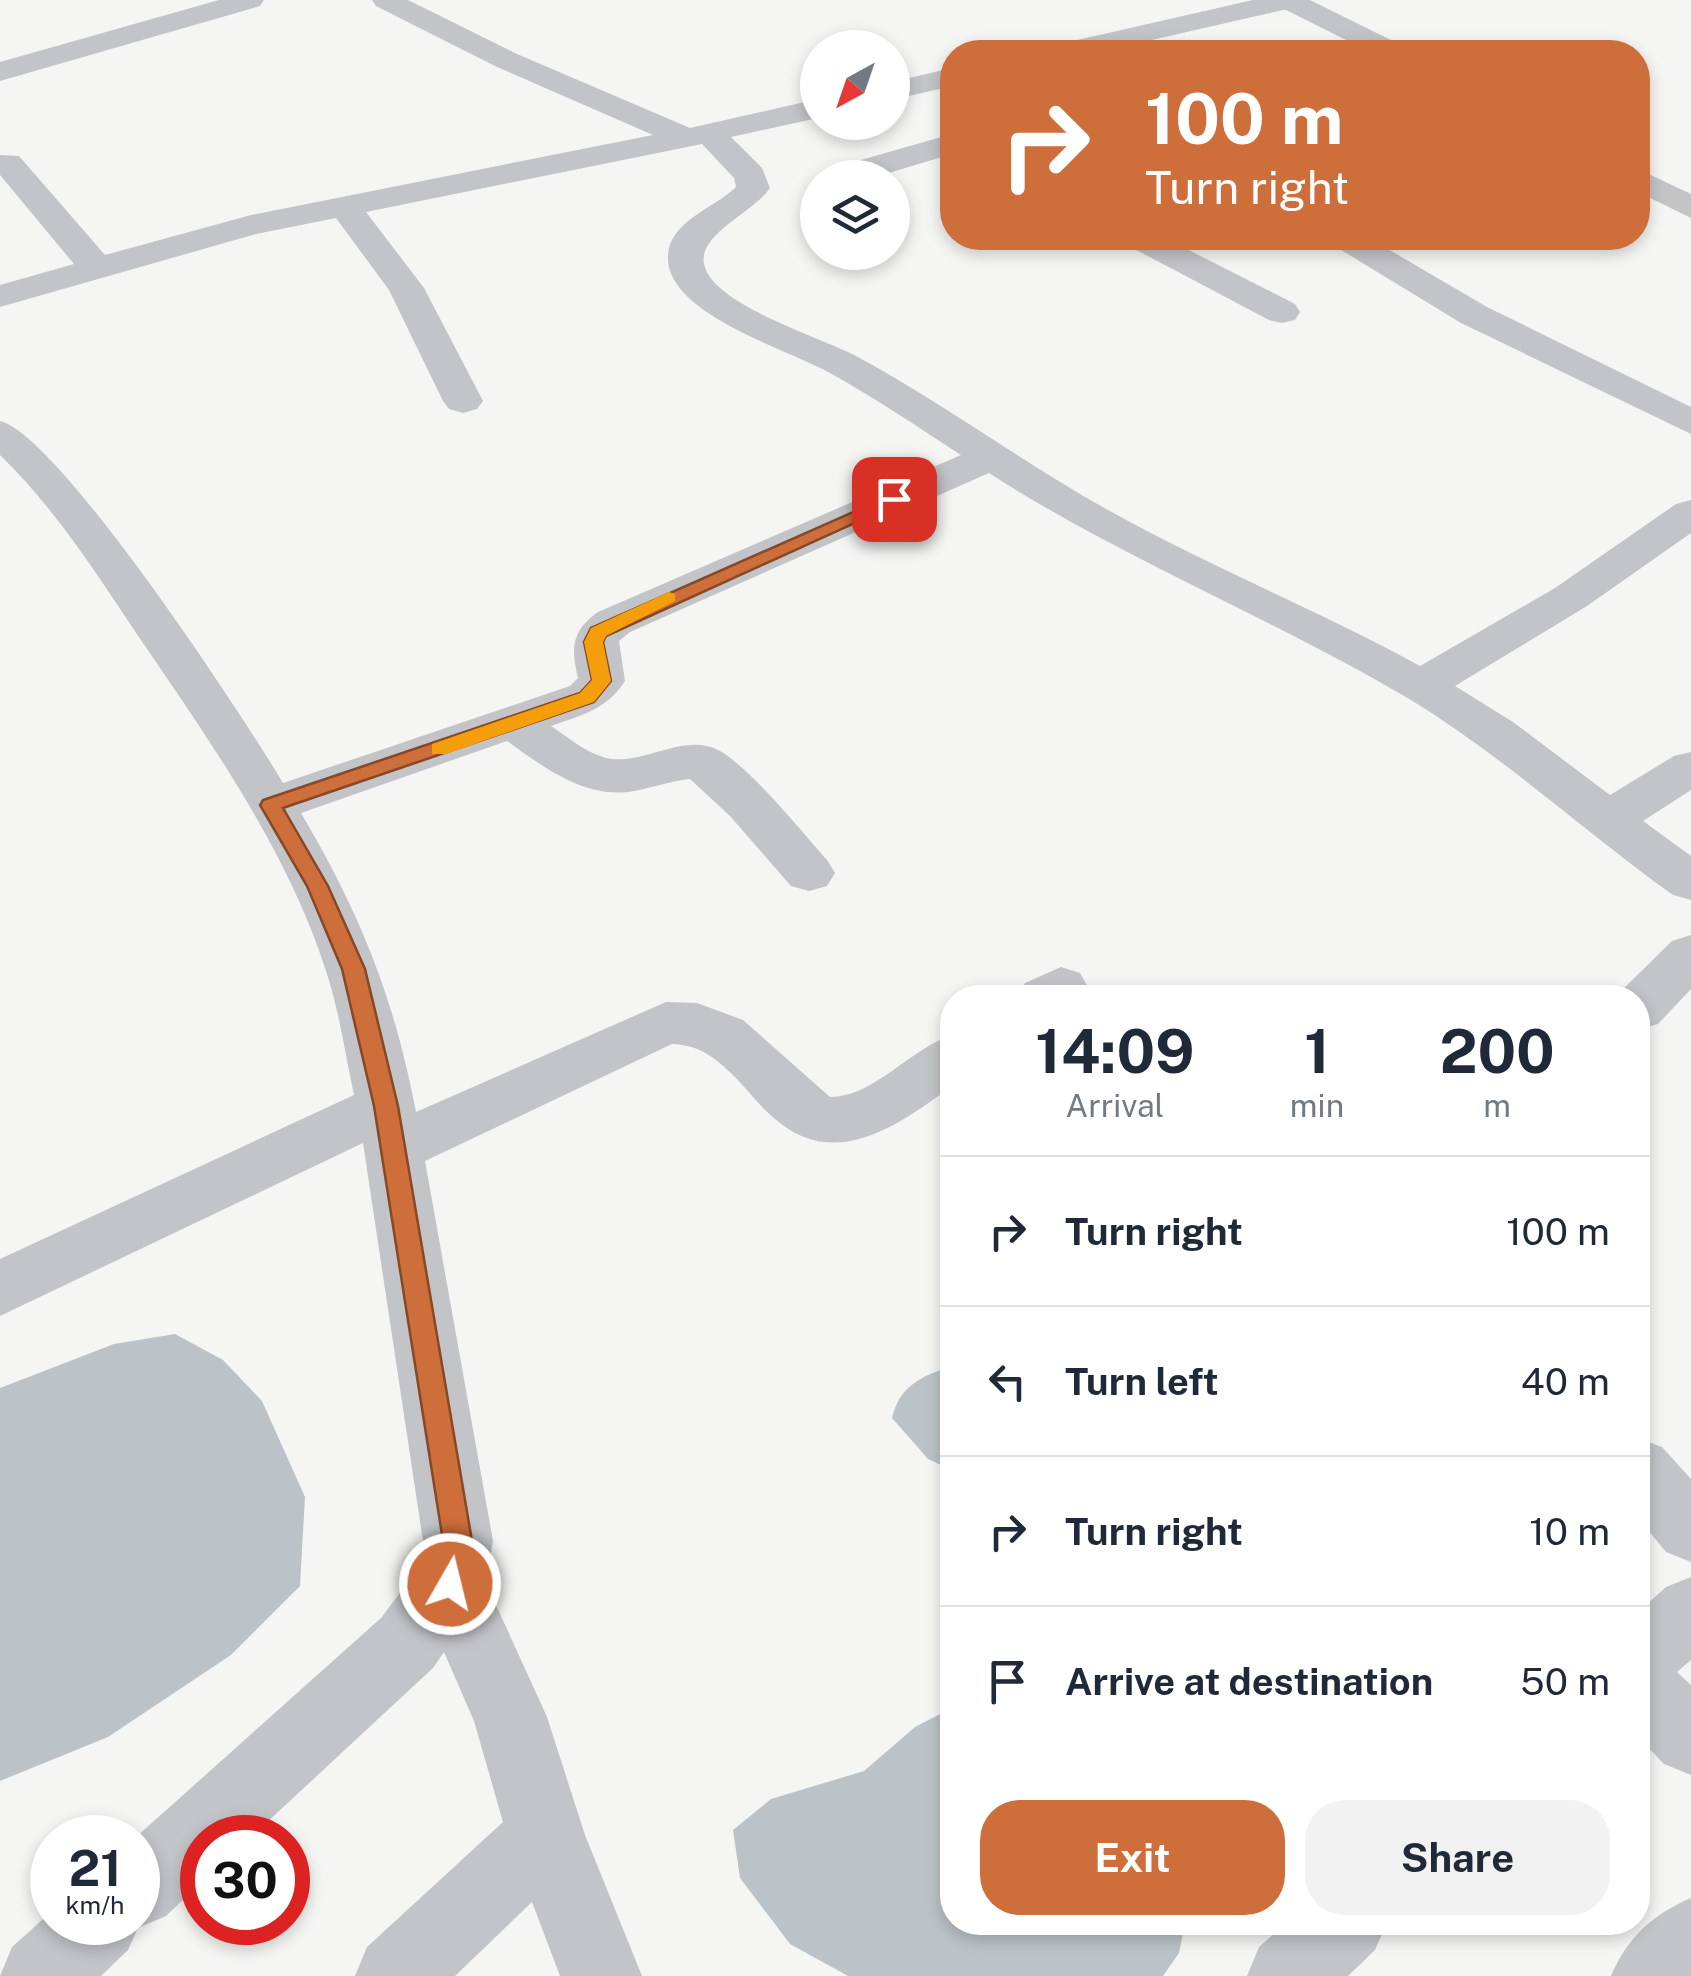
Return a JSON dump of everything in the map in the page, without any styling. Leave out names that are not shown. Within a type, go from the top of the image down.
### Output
[{"type":"street","points":[[0,72],[250,0]]},
{"type":"street","points":[[386,0],[506,60],[698,136],[750,175],[798,182]]},
{"type":"street","points":[[1126,40],[1289,0],[1368,40]]},
{"type":"street","points":[[910,87],[940,81]]},
{"type":"street","points":[[0,296],[251,224],[800,112]]},
{"type":"street","points":[[940,147],[798,182],[744,200],[691,236],[684,248],[694,283],[715,300],[841,364],[1123,535],[1289,614],[1421,686],[1470,716],[1691,882]]},
{"type":"street","points":[[7,163],[98,268]]},
{"type":"street","points":[[1650,186],[1691,208]]},
{"type":"street","points":[[344,206],[406,288],[463,401]]},
{"type":"street","points":[[1161,250],[1282,312]]},
{"type":"street","points":[[1365,250],[1474,315],[1691,422]]},
{"type":"street","points":[[0,433],[42,474],[96,542],[232,738],[318,886],[353,969],[390,1128],[458,1541],[450,1584],[407,1642],[160,1868]]},
{"type":"street","points":[[271,805],[587,697],[602,681],[594,642],[598,632],[614,622],[994,456]]},
{"type":"street","points":[[1421,686],[1571,597],[1691,513]]},
{"type":"street","points":[[514,724],[602,774],[617,776],[667,764],[702,762],[748,804],[809,874]]},
{"type":"street","points":[[1607,820],[1691,768]]},
{"type":"street","points":[[1650,997],[1691,955]]},
{"type":"street","points":[[0,1288],[86,1244],[666,1023],[691,1019],[716,1028],[807,1114],[826,1122],[848,1120],[867,1112],[940,1064]]},
{"type":"street","points":[[1650,1483],[1691,1529]]},
{"type":"street","points":[[450,1584],[510,1717],[546,1835],[601,1976]]},
{"type":"street","points":[[1650,1649],[1691,1612]]},
{"type":"street","points":[[1650,1698],[1691,1737]]},
{"type":"street","points":[[396,1976],[546,1835]]},
{"type":"street","points":[[1288,1976],[1333,1935]]},
{"type":"street","points":[[1652,1976],[1691,1938]]},
{"type":"street","points":[[41,1976],[75,1945]]},
{"type":"shaded area","points":[[175,1334],[223,1360],[262,1401],[305,1497],[300,1586],[231,1655],[108,1737],[0,1781],[0,1388],[114,1344]]},
{"type":"shaded area","points":[[940,1371],[940,1464],[928,1459],[892,1418],[907,1390]]},
{"type":"shaded area","points":[[940,1714],[940,1935],[1183,1935],[1179,1953],[1163,1976],[848,1976],[790,1944],[740,1878],[733,1830],[771,1799],[864,1771],[915,1727]]},
{"type":"slow traffic","points":[[439,749],[587,697],[602,681],[594,642],[598,632],[669,598]]},
{"type":"route","points":[[450,1584],[458,1541],[386,1106],[353,969],[318,886],[271,805],[587,697],[602,681],[594,642],[598,632],[894,499]]}]
